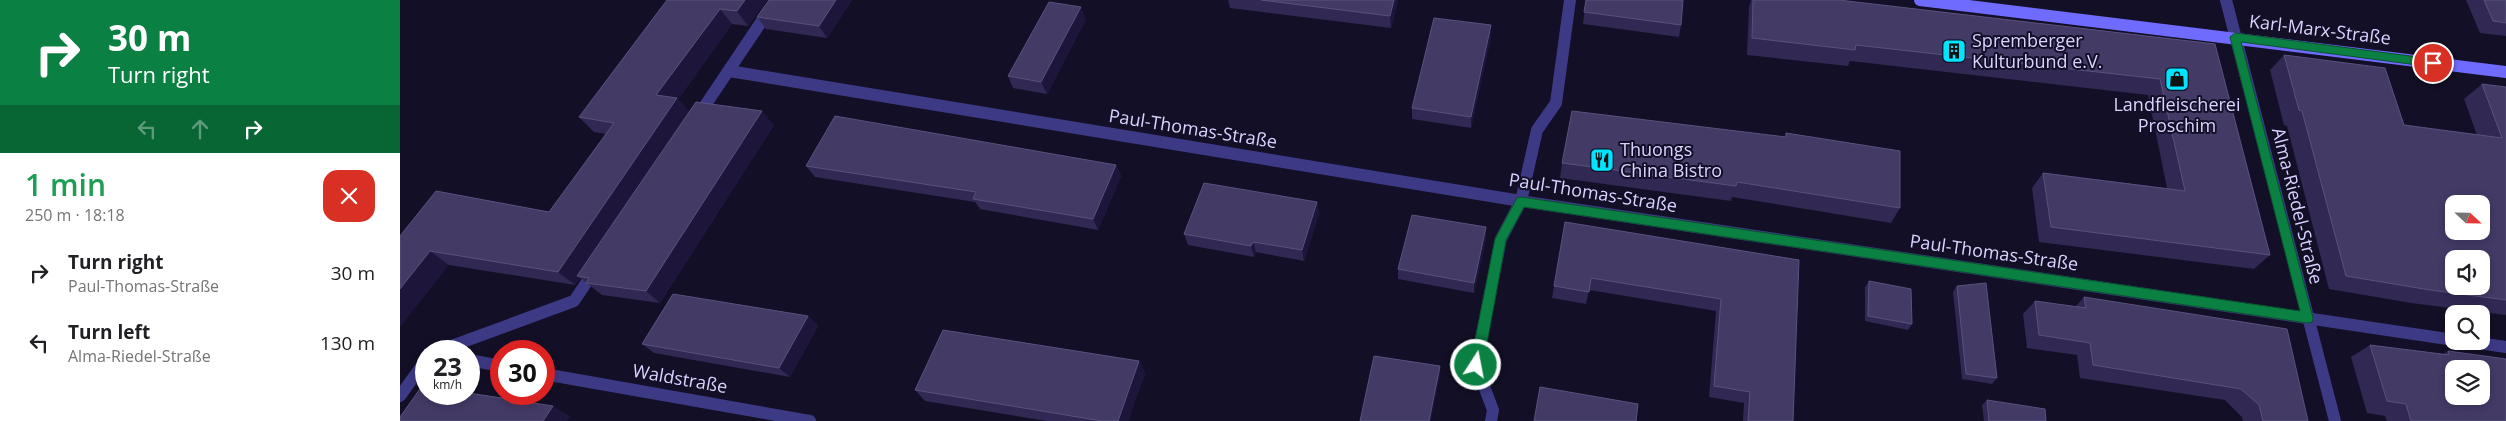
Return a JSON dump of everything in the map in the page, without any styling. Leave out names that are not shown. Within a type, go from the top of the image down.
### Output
[{"type":"main road","name":"Karl-Marx-Straße","points":[[1920,0],[2235,37],[2506,72]]},
{"type":"street","points":[[690,129],[776,0]]},
{"type":"street","points":[[1492,421],[1493,410],[1476,365],[1501,239],[1521,201],[1537,130],[1556,102],[1570,0]]},
{"type":"street","name":"Alma-Riedel-Straße","points":[[2226,0],[2334,421]]},
{"type":"street","name":"Paul-Thomas-Straße","points":[[729,72],[1521,201],[2445,339]]},
{"type":"street","points":[[468,340],[574,301],[602,260]]},
{"type":"street","points":[[2490,345],[2506,347]]},
{"type":"street","points":[[400,396],[415,375]]},
{"type":"street","name":"Waldstraße","points":[[555,376],[810,421]]},
{"type":"building","points":[[667,0],[745,0],[737,11],[720,9],[656,95],[677,98],[558,272],[430,251],[400,289],[400,236],[436,191],[549,212],[614,123],[579,117]]},
{"type":"building","points":[[769,0],[836,0],[819,26],[757,17]]},
{"type":"building","points":[[1261,0],[1394,0],[1390,16]]},
{"type":"building","points":[[1586,0],[1683,0],[1681,25],[1584,12]]},
{"type":"building","points":[[1753,0],[1839,0],[2215,44],[2270,255],[2051,227],[2043,173],[2185,191],[2160,79],[1856,45],[1855,50],[1752,38]]},
{"type":"building","points":[[2484,0],[2506,0],[2506,23],[2493,21]]},
{"type":"building","points":[[1049,2],[1081,7],[1041,82],[1008,76]]},
{"type":"building","points":[[1434,18],[1491,25],[1471,117],[1412,108]]},
{"type":"building","points":[[2284,55],[2385,68],[2404,125],[2502,138],[2482,84],[2506,87],[2506,300],[2468,295],[2490,295],[2490,250],[2445,250],[2445,292],[2346,276],[2302,111],[2299,110]]},
{"type":"building","points":[[696,102],[762,111],[646,291],[586,283],[589,278],[577,276]]},
{"type":"building","points":[[1572,111],[1786,137],[1786,133],[1900,151],[1900,208],[1737,182],[1736,186],[1562,163]]},
{"type":"building","points":[[835,116],[1116,165],[1093,219],[973,199],[976,192],[806,166]]},
{"type":"building","points":[[1204,183],[1317,202],[1302,250],[1253,242],[1251,246],[1184,234]]},
{"type":"building","points":[[1412,215],[1486,227],[1474,283],[1398,269]]},
{"type":"building","points":[[1565,222],[1799,260],[1793,421],[1748,421],[1750,392],[1714,386],[1721,299],[1591,278],[1589,292],[1554,286]]},
{"type":"building","points":[[1869,281],[1911,289],[1912,324],[1868,316]]},
{"type":"building","points":[[1986,283],[1997,378],[1966,374],[1957,286]]},
{"type":"building","points":[[673,294],[808,316],[779,368],[642,344]]},
{"type":"building","points":[[2084,297],[2287,329],[2308,421],[2263,421],[2259,405],[2241,389],[2093,365],[2090,343],[2039,335],[2035,301],[2086,308]]},
{"type":"building","points":[[943,330],[1139,361],[1118,421],[1102,421],[915,390]]},
{"type":"building","points":[[2370,345],[2449,355],[2448,351],[2506,359],[2506,421],[2411,421],[2406,404],[2387,401]]},
{"type":"building","points":[[1374,356],[1440,366],[1429,421],[1360,421]]},
{"type":"building","points":[[1540,387],[1638,404],[1636,421],[1534,421]]},
{"type":"building","points":[[480,395],[490,396],[490,405],[553,406],[543,421],[400,421],[400,417],[415,396],[415,405],[480,405]]},
{"type":"building","points":[[1987,400],[2045,409],[2046,421],[1989,421]]},
{"type":"place","name":"Spremberger Kulturbund e.V.","points":[[1954,51]]},
{"type":"place","name":"Landfleischerei Proschim","points":[[2177,79]]},
{"type":"place","name":"Thuongs China Bistro","points":[[1602,160]]},
{"type":"route","points":[[1476,365],[1501,239],[1521,201],[2307,318],[2235,37],[2433,63]]}]
